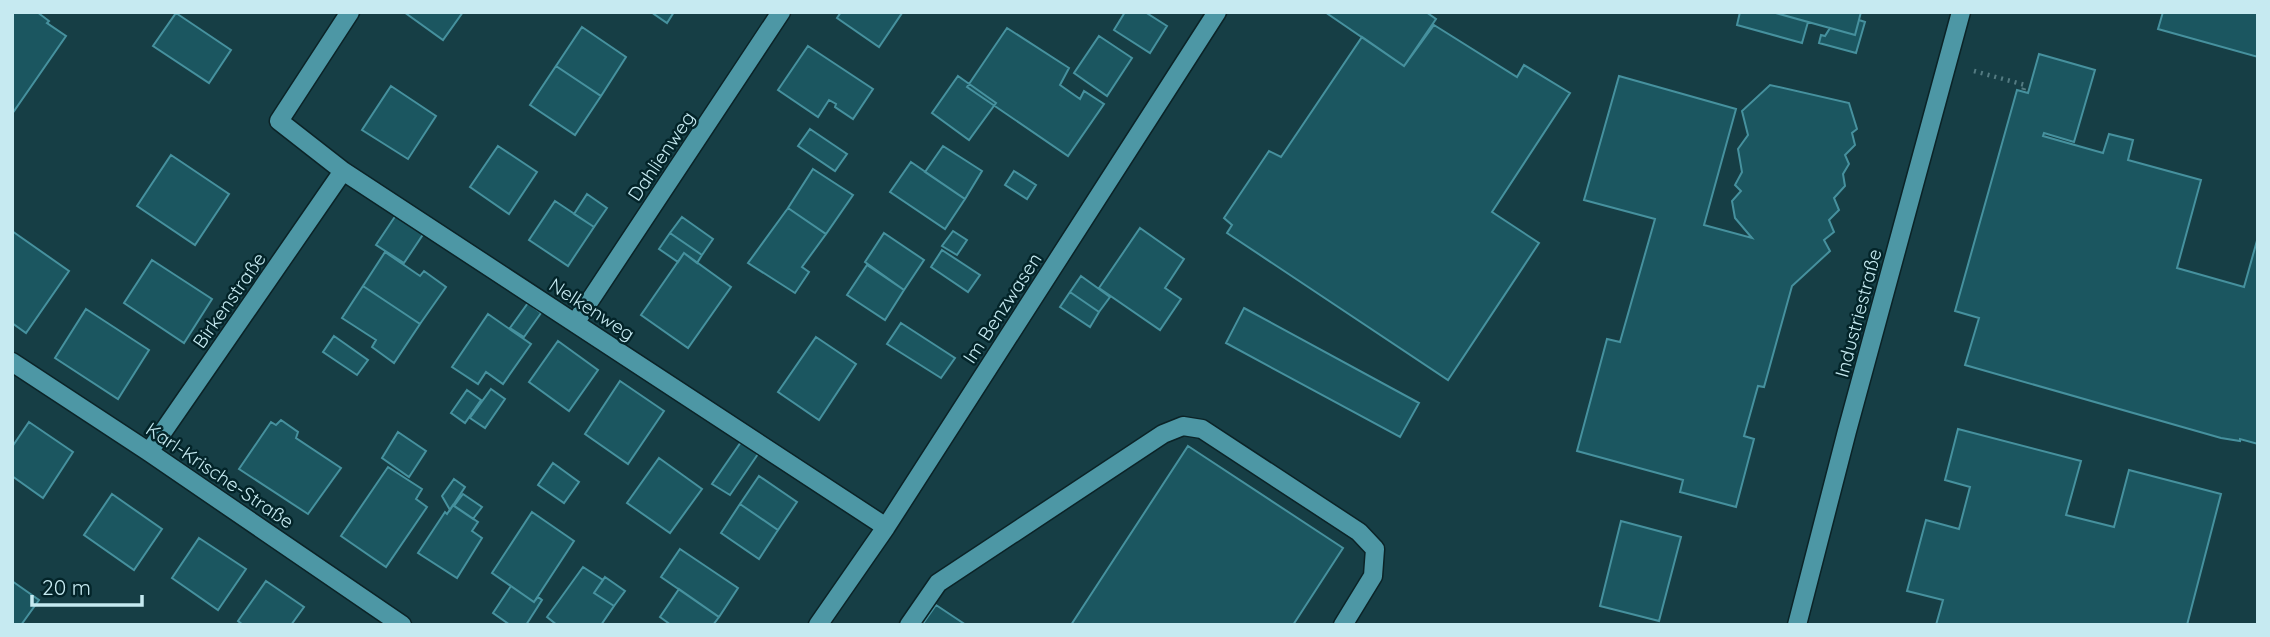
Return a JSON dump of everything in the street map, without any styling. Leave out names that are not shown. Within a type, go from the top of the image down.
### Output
[{"type":"street","name":"Nelkenweg","points":[[351,12],[279,121],[343,171],[886,527]]},
{"type":"street","name":"Dahlienweg","points":[[575,323],[782,12]]},
{"type":"street","name":"Im Benzwasen","points":[[818,625],[886,527],[1217,12]]},
{"type":"street","name":"Industriestraße","points":[[1797,625],[1961,12]]},
{"type":"street","name":"Birkenstraße","points":[[149,452],[343,171]]},
{"type":"street","name":"Karl-Krische-Straße","points":[[12,362],[402,625]]},
{"type":"street","points":[[909,625],[938,583],[1163,434],[1183,426],[1202,429],[1359,532],[1375,549],[1373,576],[1343,625]]},
{"type":"path","points":[[1947,63],[2025,85],[2023,92]]},
{"type":"building","points":[[12,12],[37,12],[66,36],[12,114]]},
{"type":"building","points":[[404,12],[463,12],[443,40]]},
{"type":"building","points":[[651,12],[674,12],[667,23]]},
{"type":"building","points":[[841,12],[902,13],[879,47],[837,18]]},
{"type":"building","points":[[1125,12],[1145,12],[1167,26],[1150,53],[1114,30]]},
{"type":"building","points":[[1325,12],[1426,12],[1436,19],[1404,66]]},
{"type":"building","points":[[1740,12],[1772,12],[1808,22],[1802,43],[1737,25]]},
{"type":"building","points":[[1772,12],[1861,12],[1855,35]]},
{"type":"building","points":[[2163,12],[2258,12],[2258,57],[2158,29]]},
{"type":"building","points":[[176,13],[231,50],[209,83],[153,46]]},
{"type":"building","points":[[1859,20],[1865,22],[1856,53],[1819,43],[1821,35],[1825,36],[1830,28],[1855,35]]},
{"type":"building","points":[[1434,25],[1517,77],[1524,65],[1570,93],[1492,212],[1539,243],[1448,380],[1227,233],[1232,225],[1224,218],[1269,151],[1281,157],[1362,37],[1404,66]]},
{"type":"building","points":[[582,27],[626,57],[601,96],[556,66]]},
{"type":"building","points":[[1007,28],[1069,68],[1060,85],[1080,99],[1084,91],[1104,104],[1068,156],[967,87]]},
{"type":"building","points":[[1099,36],[1132,58],[1107,96],[1074,73]]},
{"type":"building","points":[[808,46],[873,89],[853,119],[829,100],[818,117],[778,90]]},
{"type":"building","points":[[2039,54],[2095,70],[2074,142],[2044,133],[2043,136],[2103,153],[2109,134],[2133,140],[2128,160],[2201,180],[2177,268],[2244,287],[2258,237],[2258,444],[2221,438],[1965,365],[1979,318],[1955,311],[2017,90],[2028,93]]},
{"type":"building","points":[[556,66],[601,96],[575,135],[530,105]]},
{"type":"building","points":[[958,76],[996,103],[969,140],[932,113]]},
{"type":"building","points":[[1619,76],[1736,109],[1704,225],[1752,238],[1735,218],[1732,201],[1741,191],[1735,185],[1742,172],[1738,149],[1748,135],[1742,111],[1770,85],[1849,103],[1857,129],[1852,133],[1855,145],[1845,155],[1849,164],[1843,174],[1845,186],[1834,198],[1839,210],[1829,220],[1834,232],[1824,240],[1830,251],[1792,286],[1764,387],[1758,386],[1744,436],[1754,439],[1736,507],[1680,492],[1683,480],[1577,451],[1607,339],[1620,342],[1655,219],[1584,200]]},
{"type":"building","points":[[391,86],[436,116],[408,159],[362,130]]},
{"type":"building","points":[[810,129],[847,154],[835,171],[798,146]]},
{"type":"building","points":[[498,146],[537,172],[509,214],[470,187]]},
{"type":"building","points":[[943,146],[982,171],[965,199],[925,172]]},
{"type":"building","points":[[171,155],[229,194],[195,245],[137,206]]},
{"type":"building","points":[[911,162],[965,199],[945,229],[890,192]]},
{"type":"building","points":[[813,169],[853,195],[826,234],[788,208]]},
{"type":"building","points":[[1014,171],[1036,185],[1027,199],[1005,185]]},
{"type":"building","points":[[587,194],[607,208],[594,227],[574,214]]},
{"type":"building","points":[[555,201],[594,227],[568,266],[529,240]]},
{"type":"building","points":[[788,208],[826,234],[802,267],[809,272],[795,293],[748,263]]},
{"type":"building","points":[[396,215],[424,233],[404,263],[376,245]]},
{"type":"building","points":[[682,217],[713,239],[702,255],[670,233]]},
{"type":"building","points":[[1140,228],[1184,259],[1165,288],[1181,299],[1160,330],[1099,288]]},
{"type":"building","points":[[12,231],[69,271],[26,333],[12,323]]},
{"type":"building","points":[[953,231],[967,240],[957,255],[942,246]]},
{"type":"building","points":[[670,233],[702,255],[697,263],[684,253],[678,262],[659,249]]},
{"type":"building","points":[[884,233],[924,260],[904,290],[865,262]]},
{"type":"building","points":[[942,250],[980,275],[968,292],[931,267]]},
{"type":"building","points":[[385,252],[420,276],[424,271],[446,287],[420,324],[363,286]]},
{"type":"building","points":[[684,253],[731,287],[688,348],[641,315]]},
{"type":"building","points":[[152,260],[212,299],[184,343],[124,303]]},
{"type":"building","points":[[867,265],[904,290],[885,320],[847,295]]},
{"type":"building","points":[[1081,276],[1110,297],[1099,312],[1070,292]]},
{"type":"building","points":[[363,286],[420,324],[394,363],[372,347],[376,340],[342,318]]},
{"type":"building","points":[[1070,292],[1099,312],[1090,327],[1060,307]]},
{"type":"building","points":[[528,303],[541,313],[524,337],[510,328]]},
{"type":"building","points":[[1244,308],[1419,403],[1400,437],[1226,343]]},
{"type":"building","points":[[86,309],[149,350],[118,399],[55,358]]},
{"type":"building","points":[[488,314],[531,344],[503,384],[486,372],[478,384],[452,367]]},
{"type":"building","points":[[901,323],[955,358],[941,378],[887,344]]},
{"type":"building","points":[[334,336],[368,360],[357,375],[323,352]]},
{"type":"building","points":[[816,337],[856,364],[819,420],[778,392]]},
{"type":"building","points":[[558,341],[598,370],[569,411],[529,382]]},
{"type":"building","points":[[620,381],[664,411],[628,464],[585,434]]},
{"type":"building","points":[[491,389],[505,399],[485,428],[470,418]]},
{"type":"building","points":[[467,390],[481,400],[465,423],[451,413]]},
{"type":"building","points":[[281,420],[298,432],[296,438],[341,468],[308,514],[239,469],[271,422],[276,425]]},
{"type":"building","points":[[29,422],[73,452],[43,498],[12,476],[12,447]]},
{"type":"building","points":[[1958,429],[2081,461],[2066,515],[2114,527],[2129,470],[2221,494],[2187,625],[1936,625],[1943,600],[1907,591],[1926,520],[1959,529],[1970,487],[1945,480]]},
{"type":"building","points":[[398,432],[426,451],[409,477],[382,458]]},
{"type":"building","points":[[741,442],[758,454],[730,495],[712,484]]},
{"type":"building","points":[[1188,446],[1343,548],[1293,625],[1071,625]]},
{"type":"building","points":[[659,458],[702,489],[670,533],[627,503]]},
{"type":"building","points":[[553,463],[579,482],[564,503],[538,485]]},
{"type":"building","points":[[388,467],[422,489],[416,499],[427,507],[386,567],[341,536]]},
{"type":"building","points":[[759,476],[797,502],[778,530],[740,504]]},
{"type":"building","points":[[454,479],[465,487],[450,510],[442,496]]},
{"type":"building","points":[[112,494],[162,529],[134,570],[84,535]]},
{"type":"building","points":[[463,494],[482,507],[473,519],[454,506]]},
{"type":"building","points":[[740,504],[778,530],[759,559],[721,533]]},
{"type":"building","points":[[453,505],[478,522],[472,531],[482,538],[457,578],[418,553],[445,512],[447,514]]},
{"type":"building","points":[[532,512],[574,541],[534,602],[492,573]]},
{"type":"building","points":[[1621,521],[1681,537],[1659,621],[1600,606]]},
{"type":"building","points":[[199,538],[246,569],[218,610],[172,578]]},
{"type":"building","points":[[680,549],[738,588],[719,617],[661,577]]},
{"type":"building","points":[[583,567],[603,580],[594,593],[614,606],[601,625],[557,625],[547,617]]},
{"type":"building","points":[[605,577],[625,591],[614,606],[594,593]]},
{"type":"building","points":[[12,581],[39,600],[21,625],[12,625]]},
{"type":"building","points":[[266,581],[304,607],[291,625],[243,625],[238,621]]},
{"type":"building","points":[[511,586],[534,602],[538,597],[542,600],[526,625],[510,625],[493,613]]},
{"type":"building","points":[[679,589],[719,617],[713,625],[671,625],[660,617]]},
{"type":"building","points":[[936,605],[966,625],[922,625]]}]
